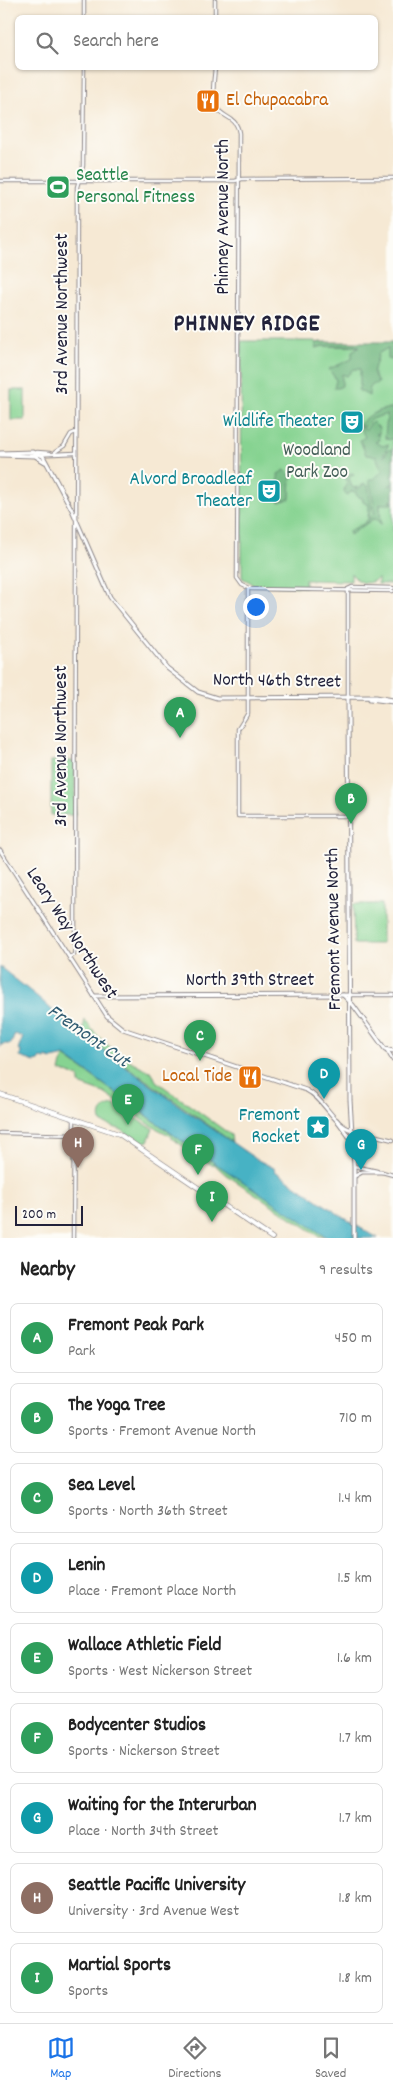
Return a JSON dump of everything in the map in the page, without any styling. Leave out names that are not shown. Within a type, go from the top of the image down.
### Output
[{"type":"main road","points":[[0,454],[33,452],[41,454],[72,510],[79,527]]},
{"type":"main road","points":[[0,454],[28,455],[37,457],[47,464]]},
{"type":"main road","name":"North 46th Street","points":[[79,527],[110,597],[154,654],[167,668],[198,692],[217,698],[357,698],[393,702]]},
{"type":"main road","name":"Fremont Avenue North","points":[[348,698],[350,1016],[352,1130],[355,1176],[354,1238]]},
{"type":"main road","points":[[393,702],[393,707]]},
{"type":"main road","name":"Leary Way Northwest","points":[[0,850],[111,1020],[123,1029],[304,1089],[316,1098],[336,1120]]},
{"type":"main road","points":[[343,995],[351,1002],[393,1060]]},
{"type":"main road","name":"North 39th Street","points":[[94,996],[351,995]]},
{"type":"main road","points":[[350,1016],[354,1012],[358,1012]]},
{"type":"main road","points":[[387,1050],[393,1051]]},
{"type":"main road","points":[[0,1094],[119,1134],[272,1238]]},
{"type":"main road","points":[[336,1120],[352,1130]]},
{"type":"main road","points":[[336,1120],[353,1142]]},
{"type":"main road","points":[[355,1176],[362,1172],[382,1172]]},
{"type":"street","points":[[84,0],[84,15]]},
{"type":"street","points":[[215,0],[215,15]]},
{"type":"street","name":"3rd Avenue Northwest","points":[[69,956],[75,952],[78,181],[83,170],[84,70]]},
{"type":"street","name":"Phinney Avenue North","points":[[214,70],[214,101],[218,111],[232,119],[238,128],[236,576],[239,582],[248,589]]},
{"type":"street","points":[[83,170],[84,181]]},
{"type":"street","points":[[0,181],[161,181],[392,177]]},
{"type":"street","points":[[28,455],[52,453],[64,446],[72,433],[76,432]]},
{"type":"street","points":[[33,452],[76,453]]},
{"type":"street","points":[[72,510],[76,506]]},
{"type":"street","points":[[76,532],[79,527]]},
{"type":"street","points":[[348,816],[238,816],[238,729],[247,717],[248,698],[248,589],[393,589]]},
{"type":"street","name":"Fremont Avenue North","points":[[348,589],[348,698]]},
{"type":"street","name":"North 39th Street","points":[[351,995],[393,996]]},
{"type":"street","points":[[73,1238],[74,1118]]},
{"type":"street","points":[[352,1130],[393,1140]]},
{"type":"street","points":[[0,1133],[75,1135]]},
{"type":"street","points":[[354,1166],[393,1175]]},
{"type":"green space","name":"Woodland Park Zoo","points":[[241,341],[316,341],[316,348],[323,346],[393,347],[393,584],[378,584],[378,578],[371,582],[363,583],[357,580],[351,573],[351,581],[305,580],[305,587],[253,585],[242,578]]},
{"type":"green space","points":[[393,342],[393,357],[391,360],[388,359],[388,348],[379,353],[373,372],[378,383],[370,387],[369,396],[358,390],[360,386],[360,369],[353,369],[347,376],[342,374],[342,386],[334,388],[336,380],[329,369],[352,359],[352,351],[360,346],[323,346],[316,348],[316,343]]},
{"type":"green space","points":[[11,390],[25,390],[25,420],[11,420]]},
{"type":"green space","points":[[393,408],[393,437],[390,440],[385,438],[387,414],[371,419],[365,427],[359,425],[374,413]]},
{"type":"green space","points":[[373,422],[379,428],[379,434],[376,434],[379,440],[375,442],[383,446],[388,444],[384,457],[388,450],[393,449],[393,483],[389,486],[393,484],[393,499],[389,502],[393,501],[393,504],[380,504],[381,525],[377,519],[373,519],[350,535],[349,531],[363,524],[374,514],[369,479],[374,479],[382,471],[376,456],[366,455],[360,440],[365,437],[359,426],[366,430]]},
{"type":"green space","points":[[285,470],[291,476],[290,499],[279,502],[277,495],[278,474]]},
{"type":"green space","points":[[351,473],[354,474],[349,478],[352,487],[356,487],[357,491],[358,486],[360,488],[364,483],[368,486],[372,508],[368,519],[369,505],[363,502],[362,498],[353,491],[346,495],[344,490],[347,481],[345,477]]},
{"type":"green space","points":[[51,761],[75,761],[75,815],[51,815]]},
{"type":"green space","points":[[353,904],[382,904],[382,944],[354,944]]},
{"type":"green space","points":[[85,1020],[106,1044],[152,1072],[156,1081],[231,1135],[232,1142],[79,1032],[83,1028]]},
{"type":"green space","points":[[64,1056],[189,1146],[326,1236],[319,1236],[225,1174],[214,1164],[212,1165],[171,1138],[173,1137],[152,1126],[104,1093],[79,1084],[79,1077],[60,1071]]},
{"type":"green space","points":[[114,1105],[153,1129],[148,1141],[141,1143],[122,1130],[102,1123],[100,1116],[102,1111]]},
{"type":"water","points":[[0,967],[62,1019],[188,1112],[256,1159],[274,1168],[275,1171],[339,1215],[378,1238],[328,1238],[189,1146],[65,1056],[52,1059],[41,1058],[35,1062],[20,1057],[21,1051],[18,1050],[23,1037],[15,1034],[11,1044],[2,1044],[0,1048]]},
{"type":"place","name":"El Chupacabra","points":[[208,101]]},
{"type":"place","name":"Seattle Personal Fitness","points":[[58,187]]},
{"type":"place","name":"Wildlife Theater","points":[[352,422]]},
{"type":"place","name":"Alvord Broadleaf Theater","points":[[269,491]]},
{"type":"place","name":"Fremont Peak Park","points":[[180,738]]},
{"type":"place","name":"The Yoga Tree","points":[[351,824]]},
{"type":"place","name":"Sea Level","points":[[200,1061]]},
{"type":"place","name":"Local Tide","points":[[250,1077]]},
{"type":"place","name":"Lenin","points":[[324,1099]]},
{"type":"place","name":"Wallace Athletic Field","points":[[128,1125]]},
{"type":"place","name":"Fremont Rocket","points":[[318,1127]]},
{"type":"place","name":"Seattle Pacific University","points":[[78,1168]]},
{"type":"place","name":"Waiting for the Interurban","points":[[361,1170]]},
{"type":"place","name":"Bodycenter Studios","points":[[198,1175]]},
{"type":"place","name":"Martial Sports","points":[[212,1222]]},
{"type":"district","name":"PHINNEY RIDGE","points":[[247,325]]},
{"type":"water label","name":"Fremont Cut","points":[[88,1037]]}]
